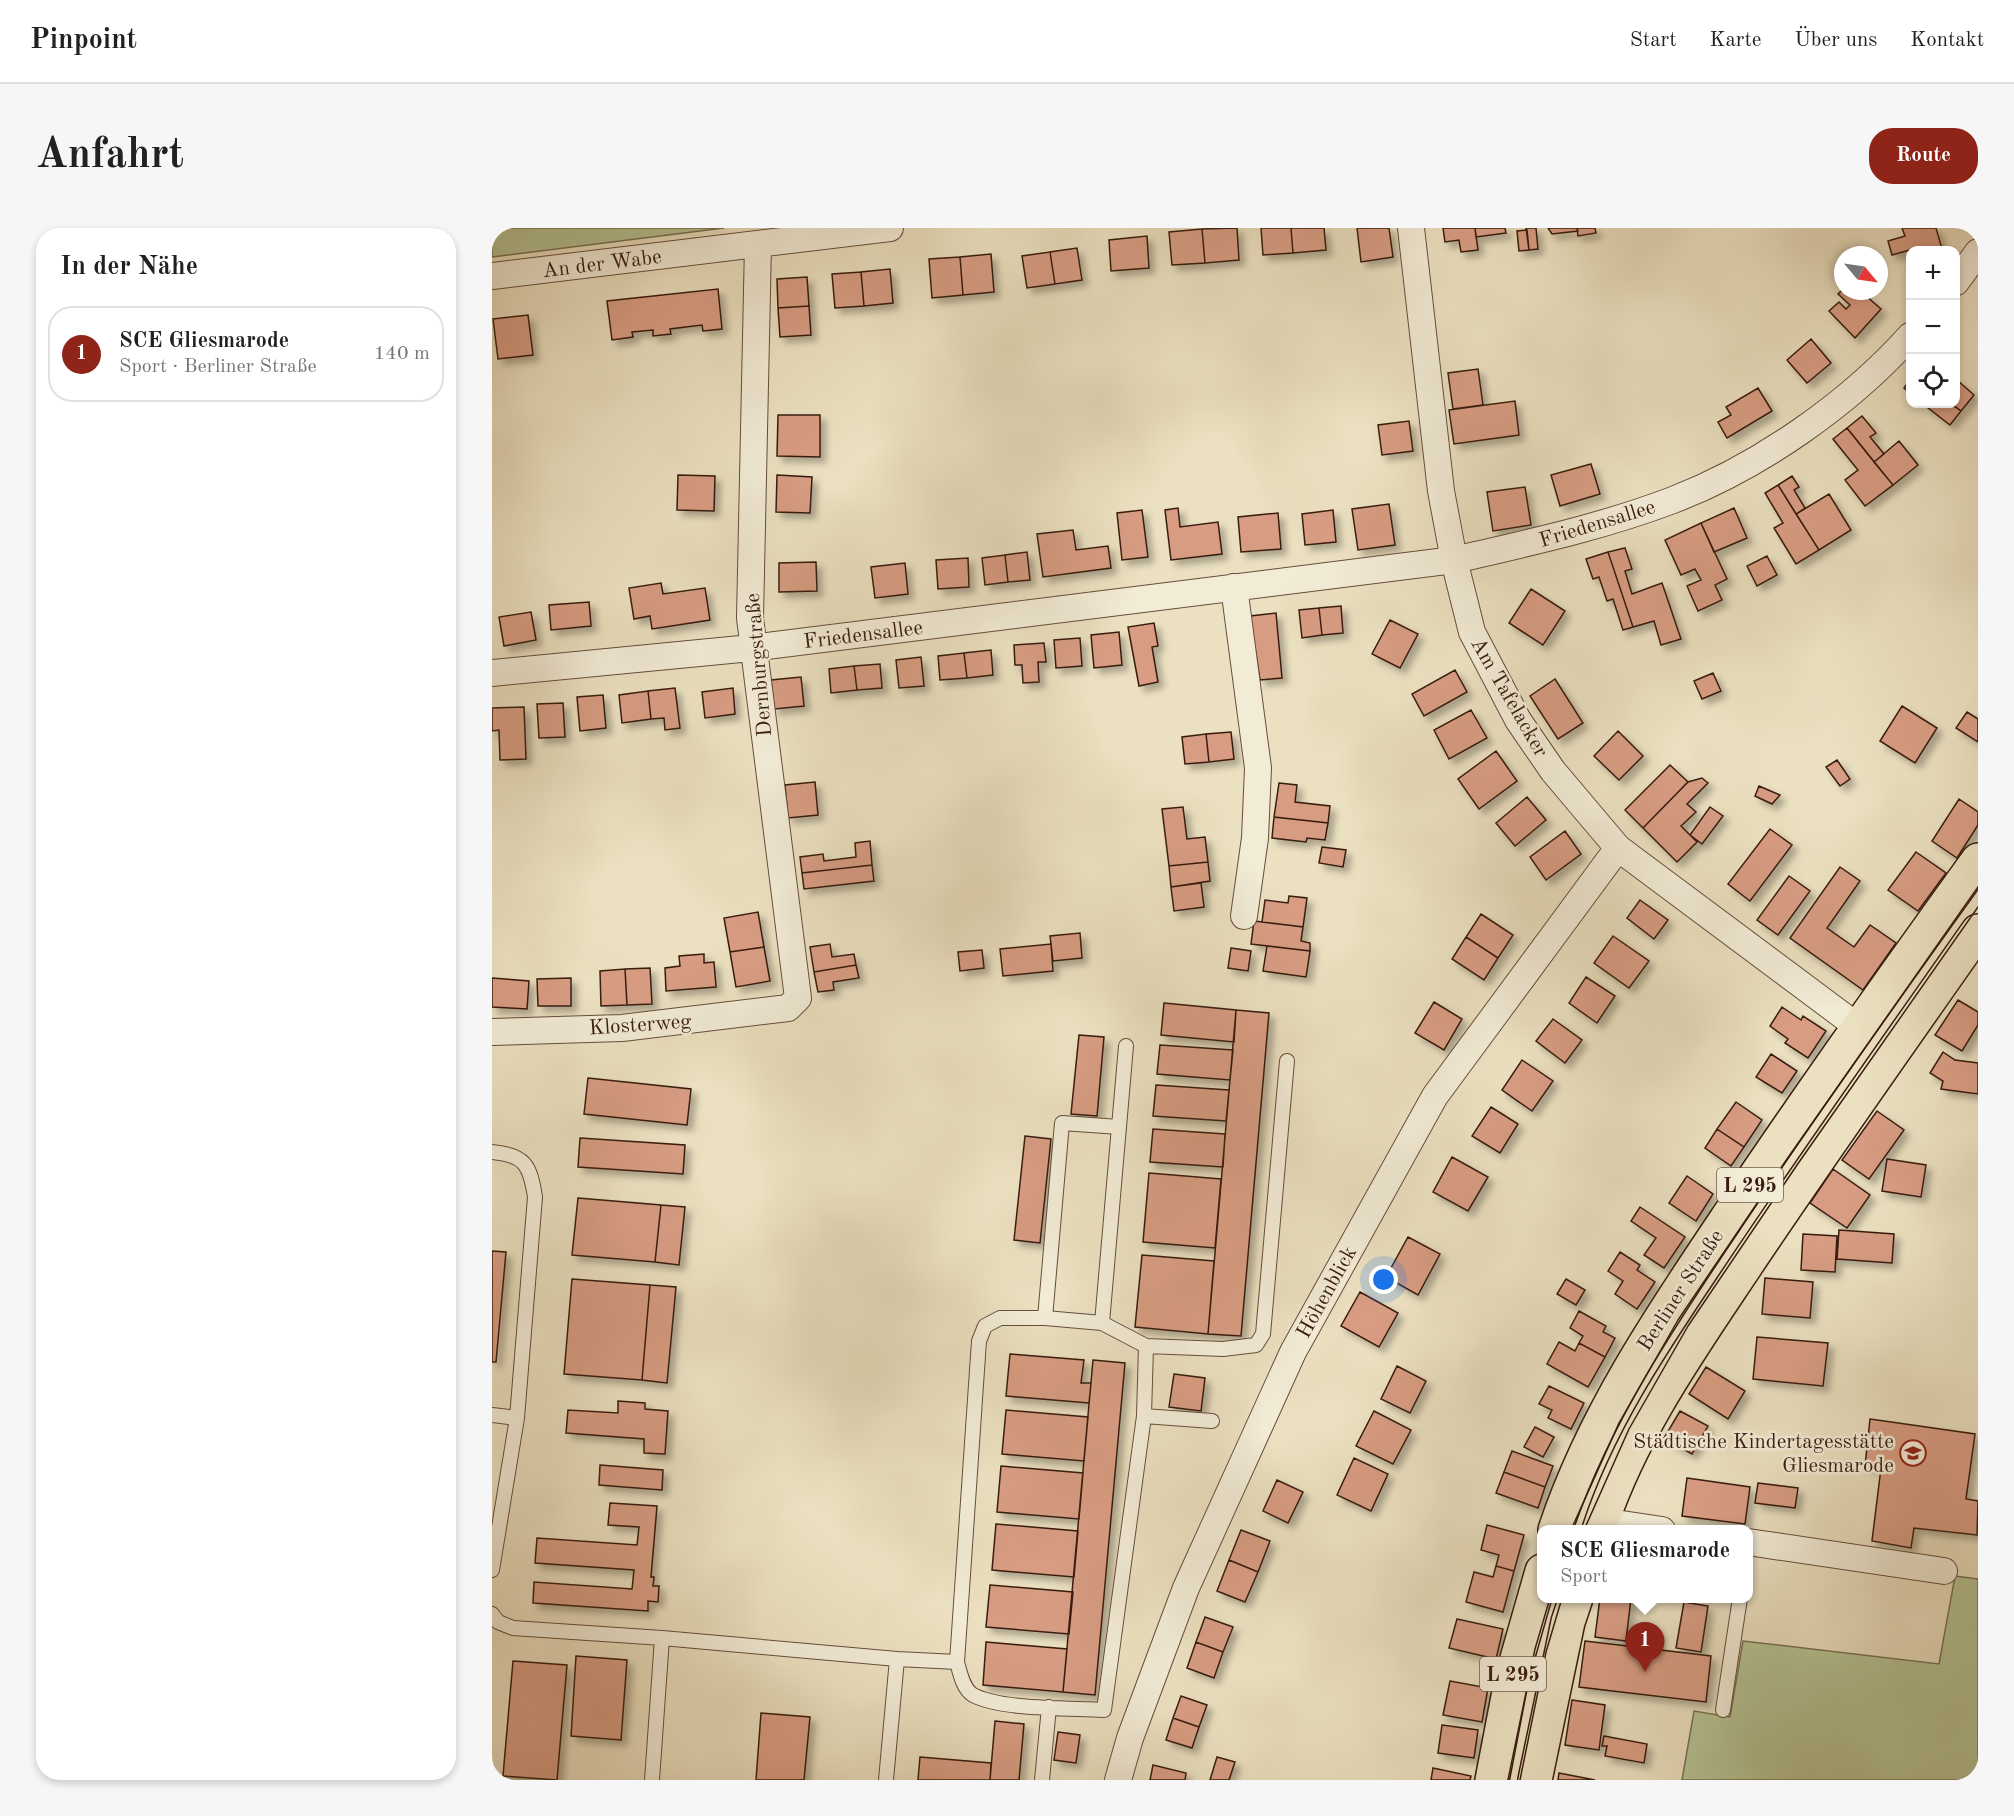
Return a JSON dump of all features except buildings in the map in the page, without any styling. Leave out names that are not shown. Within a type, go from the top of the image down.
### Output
[{"type":"main road","name":"Berliner Straße","points":[[1557,1525],[1593,1438],[1632,1365],[1711,1241],[1858,1027],[1978,860]]},
{"type":"main road","name":"Berliner Straße","points":[[1600,1525],[1634,1448],[1668,1382],[1808,1173],[1978,931]]},
{"type":"main road","name":"L 295","points":[[1492,1780],[1512,1676],[1537,1588]]},
{"type":"main road","name":"L 295","points":[[1536,1780],[1568,1622],[1575,1603]]},
{"type":"street","name":"An der Wabe","points":[[492,276],[890,228]]},
{"type":"street","name":"Am Tafelacker","points":[[1411,228],[1441,491],[1454,560],[1472,632],[1518,720],[1553,771],[1618,848],[1858,1027]]},
{"type":"street","name":"Dernburgstraße","points":[[758,244],[750,618],[798,998],[788,1008]]},
{"type":"street","points":[[1960,277],[1978,252]]},
{"type":"street","name":"Friedensallee","points":[[492,673],[752,648],[1454,560],[1600,525],[1675,499],[1742,468],[1819,417],[1884,365],[1906,341]]},
{"type":"street","points":[[1234,587],[1258,768],[1255,838],[1244,915]]},
{"type":"street","name":"Höhenblick","points":[[1119,1780],[1130,1738],[1186,1588],[1293,1352],[1435,1096],[1618,848]]},
{"type":"street","name":"Klosterweg","points":[[492,1032],[622,1028],[788,1008]]},
{"type":"street","points":[[1753,1543],[1944,1570]]},
{"type":"lane","points":[[1102,1323],[1126,1046]]},
{"type":"lane","points":[[1146,1346],[1144,1416],[1104,1710],[996,1703],[971,1694],[961,1678],[957,1662],[979,1341],[985,1326],[1000,1318],[1046,1318],[1102,1323],[1146,1346],[1238,1349],[1256,1345],[1263,1334],[1287,1061]]},
{"type":"lane","points":[[1046,1318],[1062,1123],[1119,1127]]},
{"type":"lane","points":[[492,1152],[513,1154],[529,1170],[535,1197],[516,1418],[492,1570]]},
{"type":"lane","points":[[492,1415],[516,1418]]},
{"type":"lane","points":[[1144,1416],[1212,1421]]},
{"type":"lane","points":[[1723,1710],[1739,1603]]},
{"type":"lane","points":[[492,1614],[498,1622],[513,1628],[957,1662]]},
{"type":"lane","points":[[652,1780],[662,1638]]},
{"type":"lane","points":[[886,1780],[897,1659]]},
{"type":"lane","points":[[1042,1780],[1049,1707]]},
{"type":"green space","points":[[492,228],[724,228],[492,257]]},
{"type":"green space","points":[[1955,1576],[1978,1579],[1978,1780],[1682,1780],[1694,1711],[1730,1717],[1743,1641],[1939,1664]]},
{"type":"tram line","points":[[1573,1525],[1619,1423],[1678,1320],[1787,1159],[1978,887]]},
{"type":"tram line","points":[[1586,1525],[1629,1429],[1688,1326],[1797,1165],[1978,907]]},
{"type":"tram line","points":[[1508,1780],[1535,1649],[1549,1603]]},
{"type":"tram line","points":[[1520,1780],[1546,1652],[1561,1603]]},
{"type":"place","name":"Städtische Kindertagesstätte Gliesmarode","points":[[1913,1453]]},
{"type":"place","name":"SCE Gliesmarode","points":[[1645,1672]]}]
